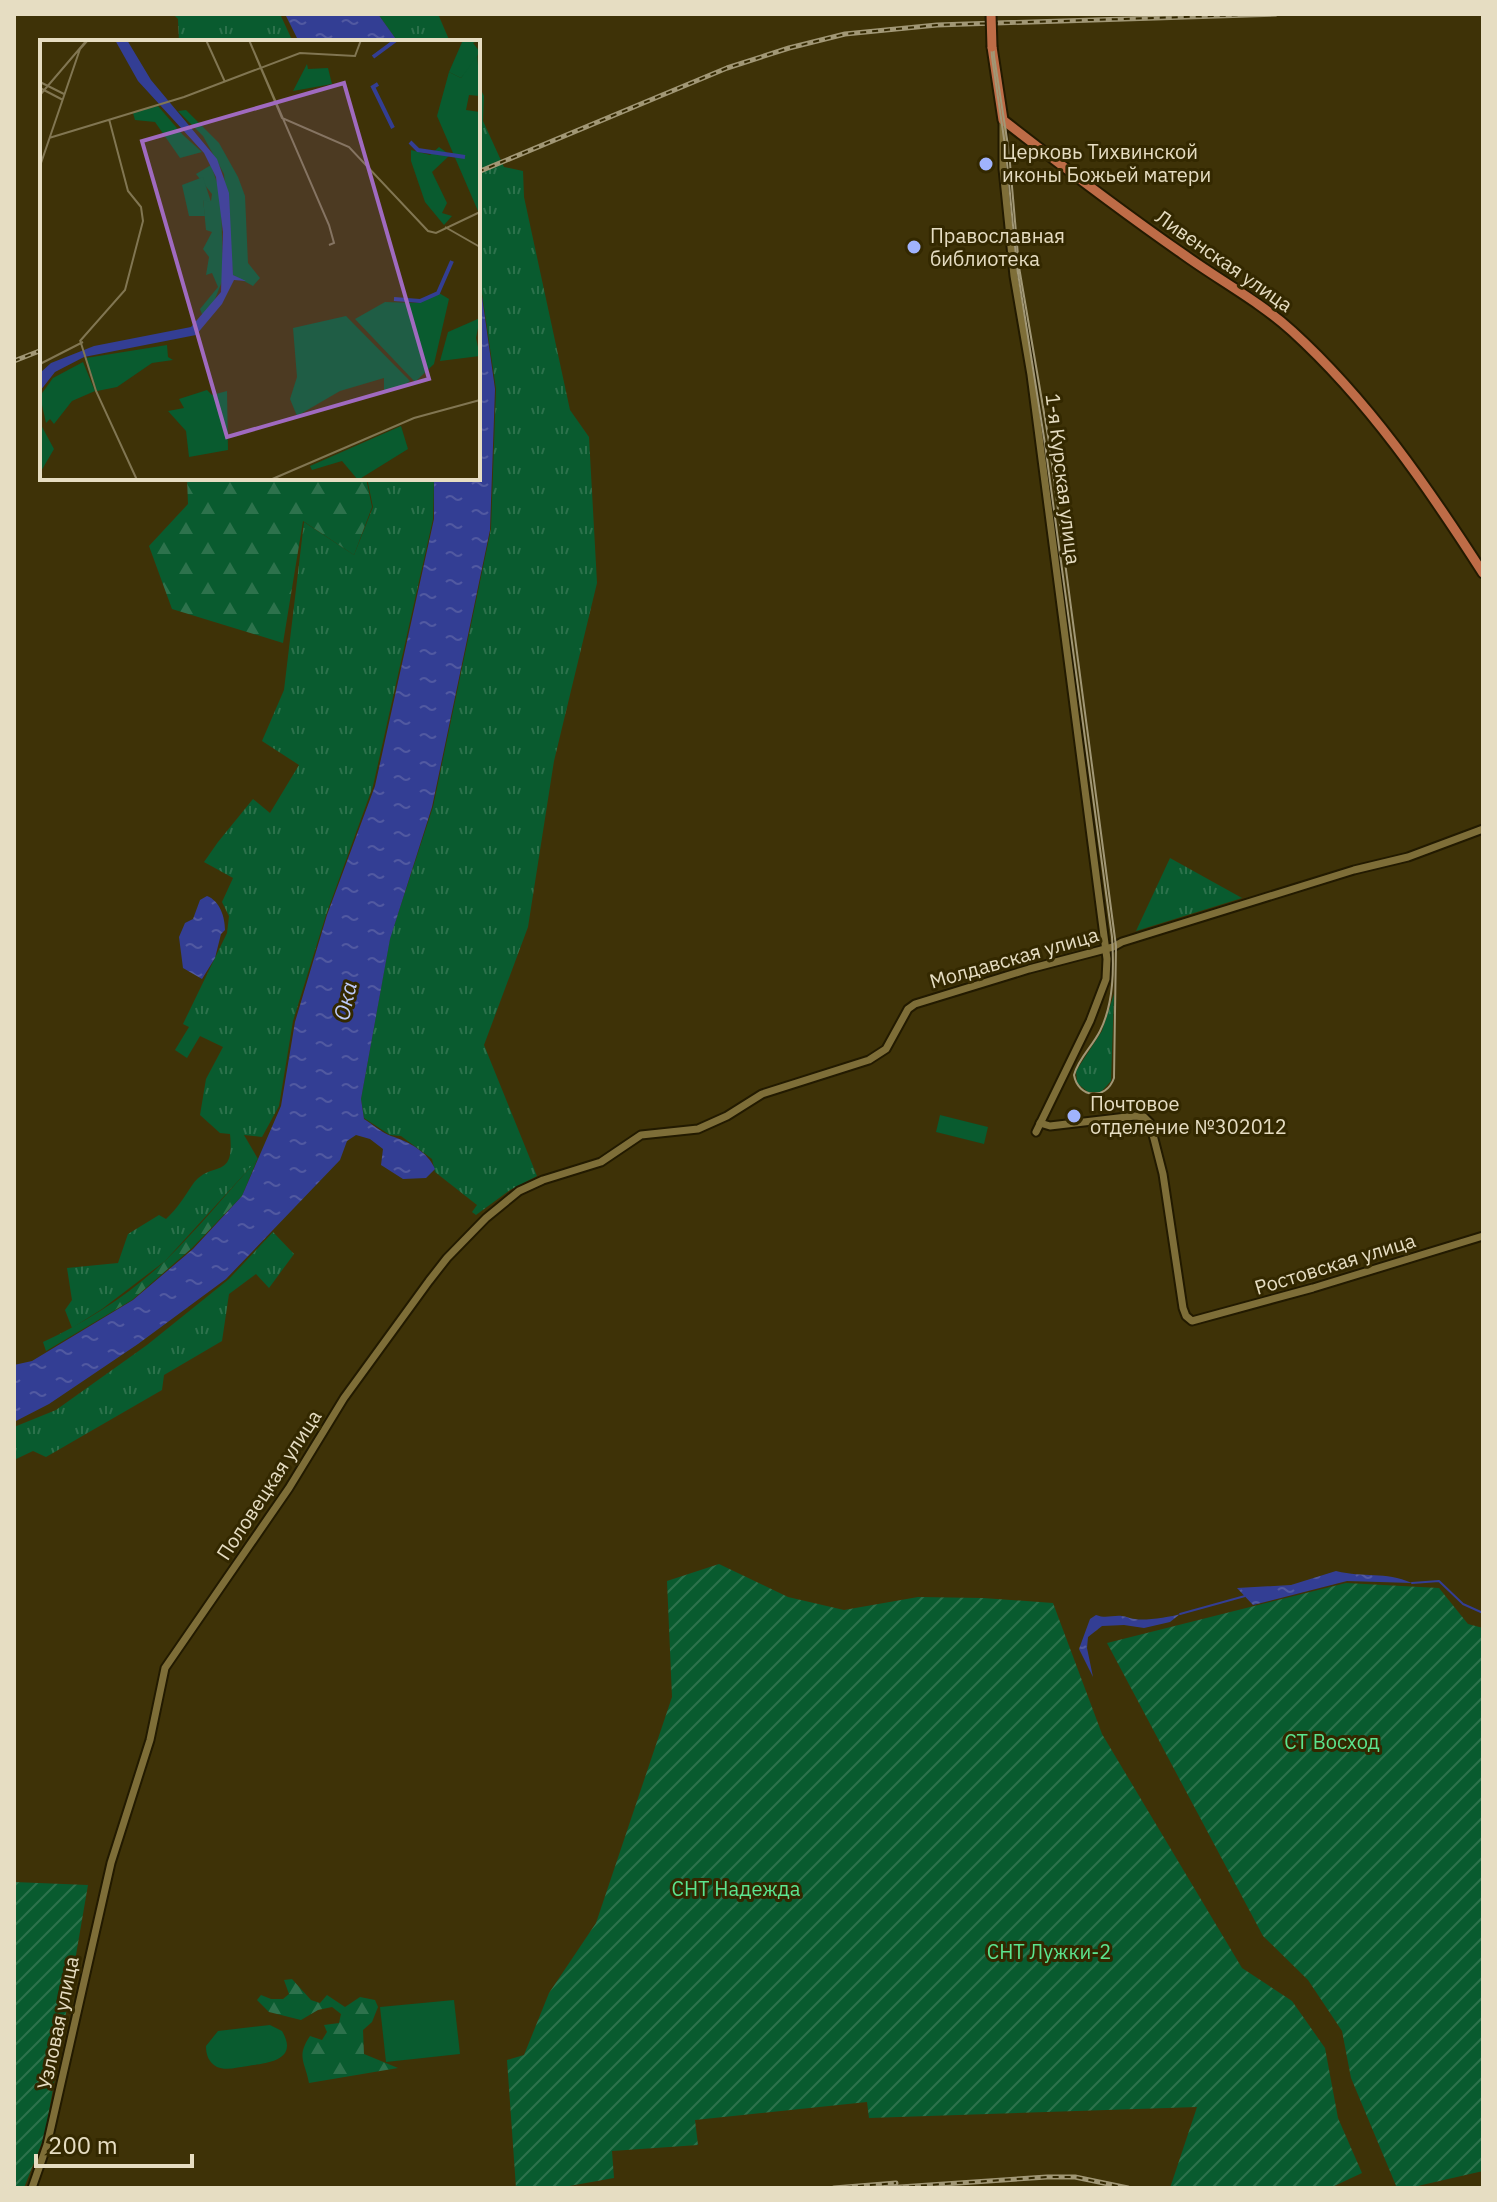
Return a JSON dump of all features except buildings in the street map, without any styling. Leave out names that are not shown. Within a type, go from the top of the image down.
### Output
[{"type":"main road","name":"1-я Курская улица","points":[[991,14],[992,47],[1003,120]]},
{"type":"main road","name":"Ливенская улица","points":[[1003,120],[1090,189],[1293,332],[1404,454],[1483,573]]},
{"type":"street","name":"1-я Курская улица","points":[[1003,120],[1003,169],[1014,276],[1031,375],[1107,948],[1106,979],[1090,1021],[1036,1132]]},
{"type":"street","name":"Молдавская улица","points":[[543,1180],[601,1162],[641,1135],[698,1129],[727,1116],[762,1094],[869,1060],[886,1049],[908,1009],[915,1004],[1107,948],[1354,870],[1408,857],[1483,829]]},
{"type":"street","name":"Ростовская улица","points":[[1040,1123],[1050,1126],[1135,1116],[1146,1119],[1153,1127],[1183,1308],[1189,1319],[1195,1321],[1483,1236]]},
{"type":"street","name":"Половецкая улица","points":[[111,1863],[150,1740],[165,1668],[289,1488],[338,1408],[429,1281],[486,1218],[519,1191],[543,1180]]},
{"type":"street","name":"Узловая улица","points":[[32,2188],[47,2145],[111,1863]]},
{"type":"green space","points":[[173,14],[280,14],[292,40],[179,40],[178,19]]},
{"type":"green space","points":[[378,14],[438,14],[449,40],[397,40]]},
{"type":"green space","points":[[480,88],[484,96],[483,121],[504,167],[523,171],[524,197],[570,410],[589,437],[597,583],[554,761],[528,927],[484,1045],[537,1176],[510,1190],[476,1215],[472,1212],[477,1205],[435,1172],[432,1159],[401,1136],[390,1135],[364,1118],[361,1099],[390,938],[433,807],[491,529],[496,389],[480,280]]},
{"type":"green space","points":[[187,480],[366,480],[372,507],[354,555],[303,521],[283,643],[172,609],[149,546],[188,504]]},
{"type":"green space","points":[[367,480],[434,480],[433,519],[373,786],[326,915],[293,1021],[279,1106],[262,1137],[244,1135],[258,1159],[165,1261],[72,1328],[65,1310],[72,1300],[67,1268],[118,1263],[128,1234],[159,1215],[166,1219],[200,1177],[220,1168],[229,1159],[230,1134],[220,1133],[200,1115],[206,1079],[223,1047],[200,1036],[187,1058],[175,1050],[189,1027],[183,1024],[227,933],[229,916],[222,902],[233,878],[204,862],[253,799],[270,813],[299,765],[262,741],[284,690],[304,522],[354,555],[373,507]]},
{"type":"green space","points":[[1170,858],[1242,898],[1136,931]]},
{"type":"green space","points":[[1114,994],[1111,1081],[1101,1092],[1088,1092],[1077,1083],[1076,1071],[1102,1031]]},
{"type":"green space","points":[[940,1115],[988,1127],[984,1144],[936,1132]]},
{"type":"green space","points":[[257,1160],[242,1196],[192,1248],[132,1300],[46,1351],[43,1342],[108,1306],[166,1260]]},
{"type":"green space","points":[[273,1232],[294,1254],[269,1288],[256,1274],[229,1294],[222,1341],[164,1375],[162,1390],[46,1457],[33,1451],[14,1460],[14,1427],[56,1410],[147,1345],[229,1279]]},
{"type":"green space","name":"СНТ Лужки-2","points":[[719,1564],[788,1597],[844,1610],[918,1597],[1053,1603],[1102,1734],[1242,1968],[1292,2001],[1325,2048],[1338,2118],[1362,2173],[1330,2188],[1170,2188],[1197,2107],[869,2118],[867,2102],[695,2120],[698,2145],[612,2151],[614,2178],[558,2188],[516,2188],[507,2060],[524,2055],[549,1993],[596,1923],[672,1697],[667,1581]]},
{"type":"green space","name":"СТ Восход","points":[[1346,1583],[1439,1588],[1468,1624],[1483,1628],[1483,2171],[1409,2188],[1397,2188],[1351,2078],[1342,2031],[1308,1980],[1263,1936],[1107,1643]]},
{"type":"green space","points":[[14,1882],[88,1885],[45,2135],[24,2188],[14,2188]]},
{"type":"green space","points":[[292,1979],[311,2000],[320,2003],[327,1995],[345,2007],[360,1997],[375,2000],[378,2007],[372,2022],[363,2030],[364,2054],[398,2068],[309,2083],[303,2049],[310,2036],[322,2040],[327,2032],[324,2025],[339,2023],[341,2014],[332,2007],[318,2010],[301,2020],[269,2012],[257,2000],[261,1995],[283,1999],[289,1994],[284,1980]]},
{"type":"green space","points":[[454,2000],[460,2054],[386,2062],[380,2007]]},
{"type":"green space","points":[[270,2025],[282,2031],[286,2041],[287,2048],[279,2058],[228,2069],[217,2067],[207,2055],[206,2046],[218,2031]]},
{"type":"water","points":[[285,14],[378,14],[397,40],[298,40]]},
{"type":"water","name":"Ока","points":[[480,282],[495,389],[490,530],[432,807],[390,939],[361,1099],[364,1119],[384,1133],[417,1148],[428,1157],[435,1169],[426,1178],[403,1179],[381,1165],[383,1149],[370,1139],[356,1135],[347,1141],[340,1160],[226,1279],[138,1344],[49,1404],[14,1422],[14,1365],[32,1361],[133,1300],[193,1249],[242,1196],[281,1106],[295,1022],[327,915],[375,786],[434,519],[434,480],[480,480]]},
{"type":"water","points":[[207,896],[221,910],[225,930],[221,934],[215,958],[202,979],[183,968],[179,937],[185,923],[193,919],[200,900]]},
{"type":"water","points":[[1336,1571],[1392,1577],[1412,1583],[1347,1581],[1253,1605],[1237,1588],[1291,1585]]},
{"type":"water","points":[[1180,1614],[1170,1622],[1144,1628],[1102,1626],[1088,1637],[1093,1677],[1079,1649],[1090,1619],[1096,1615],[1145,1619]]},
{"type":"waterway","points":[[1412,1583],[1439,1581],[1463,1604],[1483,1613]]},
{"type":"waterway","points":[[1180,1614],[1245,1596]]},
{"type":"tram line","points":[[989,14],[1017,267],[1045,444],[1112,937],[1113,973],[1105,1020],[1074,1075],[1081,1088],[1092,1094],[1105,1090],[1114,1078],[1116,946],[1049,442],[1019,267],[1009,152],[994,56],[992,14]]},
{"type":"railway","points":[[480,171],[727,68],[845,34],[937,25],[1276,14]]},
{"type":"railway","points":[[14,361],[40,351]]},
{"type":"railway","points":[[885,2188],[1047,2177],[1075,2177],[1128,2188]]},
{"type":"railway","points":[[834,2188],[896,2183]]},
{"type":"place","name":"Церковь Тихвинской иконы Божьей матери","points":[[986,164]]},
{"type":"place","name":"Православная библиотека","points":[[914,247]]},
{"type":"place","name":"Почтовое отделение №302012","points":[[1074,1116]]},
{"type":"park label","name":"СНТ Надежда","points":[[736,1889]]}]
